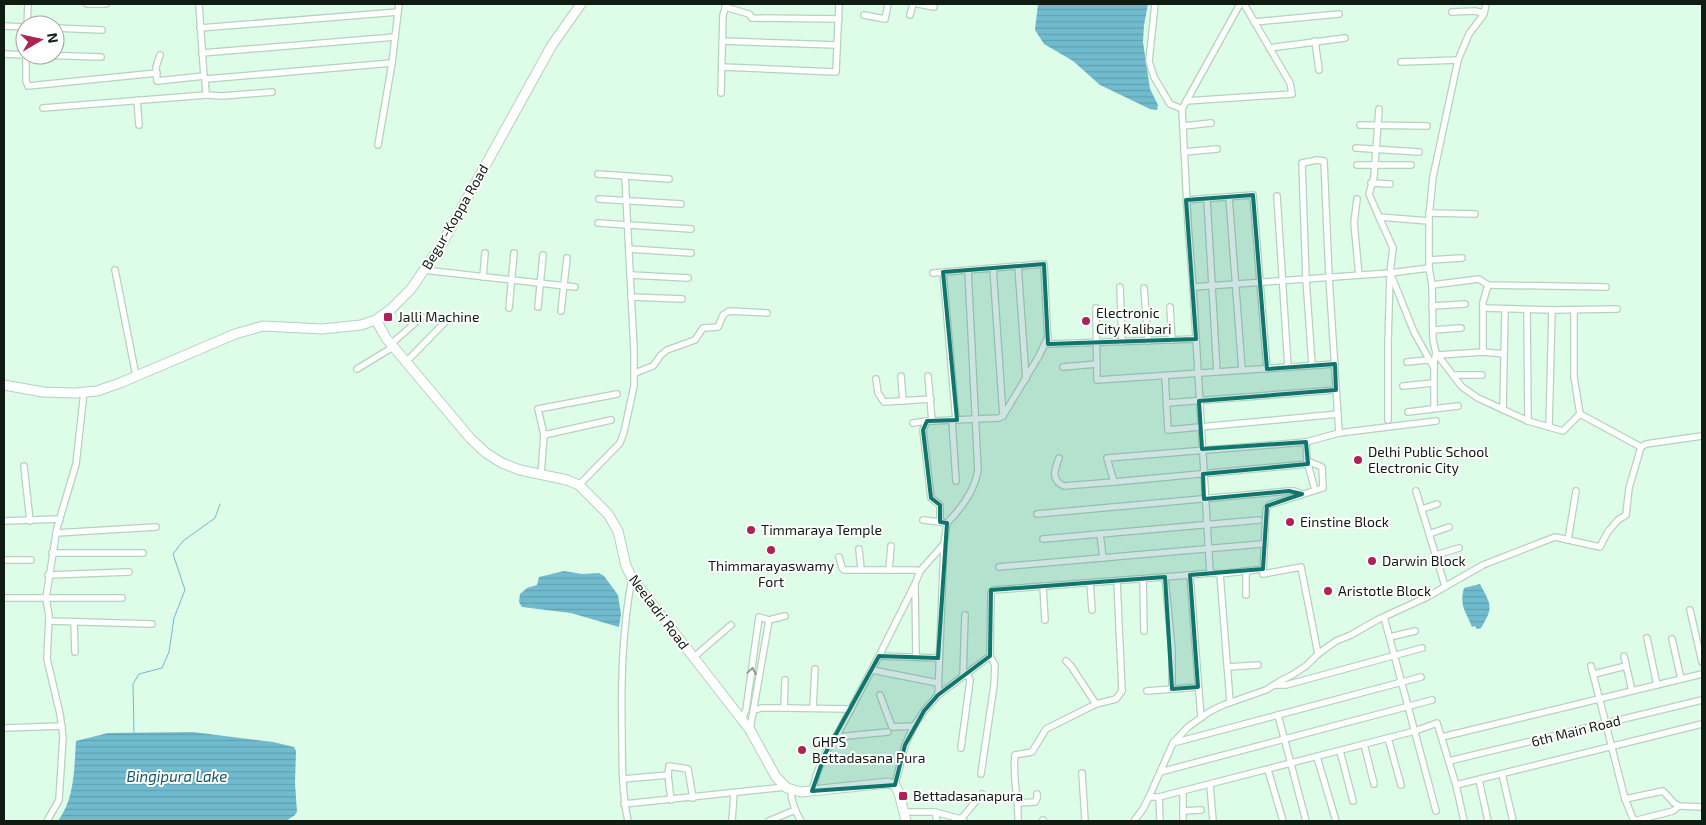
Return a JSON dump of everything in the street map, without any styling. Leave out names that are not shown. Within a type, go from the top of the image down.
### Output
[{"type":"main road","name":"Begur-Koppa Road","points":[[4,384],[43,392],[97,391],[235,334],[263,326],[322,329],[352,326],[376,320],[402,300],[443,242],[552,45],[581,4]]},
{"type":"main road","name":"Neeladri Road","points":[[376,320],[392,345],[406,362],[470,438],[486,453],[502,464],[567,480],[579,485],[608,514],[618,531],[626,566],[632,578],[742,719],[776,776],[788,788]]},
{"type":"main road","points":[[788,788],[801,792],[888,783],[895,785],[899,793],[905,817]]},
{"type":"street","points":[[87,4],[106,4]]},
{"type":"street","points":[[198,4],[206,95]]},
{"type":"street","points":[[378,145],[392,63],[399,4]]},
{"type":"street","points":[[722,67],[836,72],[839,4]]},
{"type":"street","points":[[864,15],[885,19],[888,4]]},
{"type":"street","points":[[910,15],[913,4]]},
{"type":"street","points":[[918,4],[934,7]]},
{"type":"street","points":[[1155,4],[1149,61],[1151,70],[1170,104],[1175,108],[1182,109]]},
{"type":"street","points":[[1186,101],[1292,94],[1290,83],[1242,4],[1186,101],[1182,109],[1207,550],[1210,573]]},
{"type":"street","points":[[1486,4],[1484,13],[1469,34],[1458,60],[1452,93],[1438,145],[1429,213],[1429,268],[1432,285],[1433,340],[1437,354],[1462,387],[1478,398],[1528,422],[1563,431],[1580,414]]},
{"type":"street","points":[[721,94],[723,15],[726,6],[749,14],[752,18],[839,19]]},
{"type":"street","points":[[1452,12],[1475,11],[1484,13]]},
{"type":"street","points":[[200,28],[398,12]]},
{"type":"street","points":[[1254,22],[1339,14]]},
{"type":"street","points":[[65,28],[102,30]]},
{"type":"street","points":[[202,53],[395,37]]},
{"type":"street","points":[[1269,48],[1345,38]]},
{"type":"street","points":[[722,41],[838,45]]},
{"type":"street","points":[[1315,41],[1319,70]]},
{"type":"street","points":[[160,54],[156,67],[158,81],[392,63]]},
{"type":"street","points":[[65,56],[101,57]]},
{"type":"street","points":[[1401,62],[1458,60]]},
{"type":"street","points":[[26,65],[26,81],[28,86],[157,73]]},
{"type":"street","points":[[43,108],[206,95],[222,96],[272,92]]},
{"type":"street","points":[[137,100],[139,126]]},
{"type":"street","points":[[1379,109],[1374,177],[1369,194],[1393,248],[1390,273],[1388,420]]},
{"type":"street","points":[[1183,126],[1211,124]]},
{"type":"street","points":[[1360,125],[1427,126]]},
{"type":"street","points":[[1356,148],[1419,152]]},
{"type":"street","points":[[1184,152],[1217,149]]},
{"type":"street","points":[[1312,365],[1306,279],[1302,164],[1317,160],[1324,161],[1339,433]]},
{"type":"street","points":[[1357,165],[1411,165]]},
{"type":"street","points":[[598,174],[669,179]]},
{"type":"street","points":[[579,485],[620,443],[624,432],[635,373],[625,176]]},
{"type":"street","points":[[1371,182],[1390,184]]},
{"type":"street","points":[[1186,200],[1253,196],[1267,368]]},
{"type":"street","points":[[1277,196],[1288,367]]},
{"type":"street","points":[[1229,197],[1242,370]]},
{"type":"street","points":[[600,199],[681,204]]},
{"type":"street","points":[[1206,199],[1217,372]]},
{"type":"street","points":[[1357,199],[1354,223],[1359,275]]},
{"type":"street","points":[[1429,213],[1475,214]]},
{"type":"street","points":[[1378,217],[1429,221]]},
{"type":"street","points":[[598,223],[691,229]]},
{"type":"street","points":[[629,249],[691,253]]},
{"type":"street","points":[[483,277],[485,252]]},
{"type":"street","points":[[510,308],[514,253]]},
{"type":"street","points":[[538,307],[543,255]]},
{"type":"street","points":[[561,311],[567,258]]},
{"type":"street","points":[[1429,260],[1462,258]]},
{"type":"street","points":[[933,273],[1044,264],[1048,344],[1196,339]]},
{"type":"street","points":[[1018,266],[1026,380]]},
{"type":"street","points":[[993,268],[1003,416]]},
{"type":"street","points":[[1193,286],[1390,273],[1429,268]]},
{"type":"street","points":[[115,270],[136,376]]},
{"type":"street","points":[[424,270],[575,287]]},
{"type":"street","points":[[938,695],[938,658],[944,544],[947,523],[960,510],[976,483],[978,471],[968,270]]},
{"type":"street","points":[[943,272],[954,420],[956,481]]},
{"type":"street","points":[[1390,273],[1414,332],[1434,368]]},
{"type":"street","points":[[630,275],[688,278]]},
{"type":"street","points":[[1432,285],[1480,279],[1488,285],[1606,286]]},
{"type":"street","points":[[1483,352],[1483,299],[1488,285]]},
{"type":"street","points":[[1120,287],[1122,342]]},
{"type":"street","points":[[1144,288],[1148,340]]},
{"type":"street","points":[[631,297],[682,299]]},
{"type":"street","points":[[1432,306],[1465,304]]},
{"type":"street","points":[[1170,307],[1172,340]]},
{"type":"street","points":[[1096,308],[1097,380],[1334,364]]},
{"type":"street","points":[[1483,308],[1527,310],[1617,309]]},
{"type":"street","points":[[1503,410],[1505,309]]},
{"type":"street","points":[[1527,310],[1528,422]]},
{"type":"street","points":[[1549,427],[1552,310]]},
{"type":"street","points":[[1574,310],[1574,377],[1580,414]]},
{"type":"street","points":[[635,373],[653,366],[667,350],[695,340],[703,328],[718,327],[728,311],[767,313]]},
{"type":"street","points":[[357,369],[392,345],[422,317]]},
{"type":"street","points":[[406,362],[447,320]]},
{"type":"street","points":[[1433,330],[1461,328]]},
{"type":"street","points":[[912,423],[999,418],[1003,416],[1026,380],[1048,337]]},
{"type":"street","points":[[1437,354],[1483,352],[1504,354]]},
{"type":"street","points":[[1434,408],[1433,383],[1437,354]]},
{"type":"street","points":[[1407,362],[1428,360]]},
{"type":"street","points":[[1063,367],[1097,364]]},
{"type":"street","points":[[1454,375],[1482,375]]},
{"type":"street","points":[[901,376],[903,401]]},
{"type":"street","points":[[928,376],[930,421],[923,430],[931,498],[940,505],[940,522]]},
{"type":"street","points":[[1165,376],[1168,430],[1338,414]]},
{"type":"street","points":[[876,379],[878,393],[884,402],[930,399]]},
{"type":"street","points":[[1404,386],[1433,383]]},
{"type":"street","points":[[1167,403],[1336,390]]},
{"type":"street","points":[[47,821],[59,800],[63,737],[47,658],[49,621],[46,598],[48,575],[56,533],[76,464],[84,392]]},
{"type":"street","points":[[540,474],[544,435],[538,409],[617,394]]},
{"type":"street","points":[[1408,412],[1458,406]]},
{"type":"street","points":[[1580,414],[1641,447]]},
{"type":"street","points":[[544,435],[611,420]]},
{"type":"street","points":[[1114,482],[1107,458],[1306,442],[1339,433],[1436,421]]},
{"type":"street","points":[[1135,821],[1150,797],[1173,743],[1188,727],[1209,712],[1230,702],[1266,690],[1299,671],[1336,641],[1483,565],[1555,538],[1600,548],[1607,533],[1618,520],[1626,515],[1628,488],[1641,447],[1646,444],[1702,436]]},
{"type":"street","points":[[1306,442],[1307,462],[1315,490]]},
{"type":"street","points":[[1059,458],[1054,470],[1055,479],[1064,486],[1203,474],[1307,462],[1322,467],[1323,488],[1269,505],[1266,510],[1263,574],[1302,566],[1318,654]]},
{"type":"street","points":[[24,466],[30,520]]},
{"type":"street","points":[[1416,490],[1445,586]]},
{"type":"street","points":[[1037,514],[1289,491],[1302,494]]},
{"type":"street","points":[[1568,540],[1576,491]]},
{"type":"street","points":[[1422,509],[1437,504]]},
{"type":"street","points":[[4,522],[60,519]]},
{"type":"street","points":[[923,520],[947,523]]},
{"type":"street","points":[[1043,539],[1259,520]]},
{"type":"street","points":[[56,533],[156,527]]},
{"type":"street","points":[[1429,534],[1449,527]]},
{"type":"street","points":[[1100,534],[1103,558]]},
{"type":"street","points":[[812,791],[816,773],[822,760],[836,738],[872,670],[920,571],[944,544]]},
{"type":"street","points":[[999,567],[1261,544]]},
{"type":"street","points":[[889,570],[891,546]]},
{"type":"street","points":[[1436,555],[1459,548]]},
{"type":"street","points":[[859,549],[861,570]]},
{"type":"street","points":[[52,553],[142,553]]},
{"type":"street","points":[[839,557],[844,570],[920,571]]},
{"type":"street","points":[[4,560],[31,560]]},
{"type":"street","points":[[981,774],[994,685],[995,665],[990,656],[991,592],[994,590],[1210,573],[1220,574],[1264,569]]},
{"type":"street","points":[[1246,571],[1246,595]]},
{"type":"street","points":[[48,575],[129,572]]},
{"type":"street","points":[[1220,574],[1230,702]]},
{"type":"street","points":[[1190,575],[1201,718]]},
{"type":"street","points":[[1165,577],[1172,650],[1172,689]]},
{"type":"street","points":[[628,821],[624,804],[621,718],[626,605],[632,578]]},
{"type":"street","points":[[1143,579],[1144,631]]},
{"type":"street","points":[[1018,821],[1018,803],[1014,776],[1015,755],[1032,752],[1046,729],[1096,704],[1116,699],[1122,691],[1117,581]]},
{"type":"street","points":[[1090,583],[1092,610]]},
{"type":"street","points":[[915,584],[916,657]]},
{"type":"street","points":[[1044,586],[1045,620]]},
{"type":"street","points":[[4,598],[122,598]]},
{"type":"street","points":[[1690,610],[1702,662]]},
{"type":"street","points":[[961,748],[970,680],[965,675],[965,615]]},
{"type":"street","points":[[742,719],[746,710],[759,617],[769,620],[785,616]]},
{"type":"street","points":[[1384,617],[1436,811]]},
{"type":"street","points":[[750,730],[755,710],[769,620]]},
{"type":"street","points":[[49,621],[152,624]]},
{"type":"street","points":[[74,622],[75,652]]},
{"type":"street","points":[[694,657],[731,625]]},
{"type":"street","points":[[1390,637],[1415,631]]},
{"type":"street","points":[[1647,638],[1657,685]]},
{"type":"street","points":[[1672,639],[1681,679]]},
{"type":"street","points":[[1274,685],[1286,685],[1422,648]]},
{"type":"street","points":[[879,656],[938,658]]},
{"type":"street","points":[[895,785],[905,745],[914,726],[938,695],[990,656]]},
{"type":"street","points":[[1624,656],[1632,691]]},
{"type":"street","points":[[1066,661],[1096,704]]},
{"type":"street","points":[[1228,667],[1258,665]]},
{"type":"street","points":[[1592,666],[1625,798],[1634,821],[1673,811],[1679,806]]},
{"type":"street","points":[[1594,674],[1626,666]]},
{"type":"street","points":[[813,708],[814,669]]},
{"type":"street","points":[[872,670],[938,683]]},
{"type":"street","points":[[1442,737],[1702,674]]},
{"type":"street","points":[[1173,743],[1421,677]]},
{"type":"street","points":[[784,708],[785,680]]},
{"type":"street","points":[[1147,691],[1198,687]]},
{"type":"street","points":[[880,695],[892,727],[914,726]]},
{"type":"street","points":[[1160,772],[1432,700]]},
{"type":"street","name":"6th Main Road","points":[[1449,761],[1702,700]]},
{"type":"street","points":[[755,710],[761,708],[851,709]]},
{"type":"street","points":[[1278,715],[1306,821]]},
{"type":"street","points":[[1150,797],[1159,798],[1183,792],[1415,731],[1437,723],[1456,785],[1464,821]]},
{"type":"street","points":[[1456,785],[1702,724]]},
{"type":"street","points":[[4,728],[62,726]]},
{"type":"street","points":[[836,738],[888,732]]},
{"type":"street","points":[[1388,738],[1401,785]]},
{"type":"street","points":[[1364,744],[1374,784]]},
{"type":"street","points":[[1340,751],[1353,801]]},
{"type":"street","points":[[1318,757],[1336,821]]},
{"type":"street","points":[[671,800],[668,766],[687,768],[693,798]]},
{"type":"street","points":[[1268,770],[1283,821]]},
{"type":"street","points":[[1082,773],[1085,821]]},
{"type":"street","points":[[1502,774],[1513,821]]},
{"type":"street","points":[[623,779],[668,775]]},
{"type":"street","points":[[1479,780],[1488,821]]},
{"type":"street","points":[[1210,785],[1213,821]]},
{"type":"street","points":[[624,804],[788,788],[795,810],[801,821]]},
{"type":"street","points":[[1625,798],[1663,791],[1670,800],[1679,806],[1702,807]]},
{"type":"street","points":[[1183,792],[1183,821]]},
{"type":"street","points":[[732,821],[734,793]]},
{"type":"street","points":[[905,817],[935,812],[950,818],[963,820],[982,794]]},
{"type":"street","points":[[1018,803],[1035,802],[1037,794]]},
{"type":"street","points":[[1159,798],[1160,821]]},
{"type":"street","points":[[769,821],[795,810]]},
{"type":"street","points":[[1183,811],[1201,810]]},
{"type":"street","points":[[935,812],[937,821]]},
{"type":"highlighted area","points":[[1253,195],[1267,369],[1335,364],[1336,390],[1199,401],[1202,449],[1306,442],[1308,464],[1203,474],[1204,499],[1289,491],[1302,494],[1267,506],[1263,569],[1190,575],[1198,687],[1172,689],[1165,577],[991,590],[990,656],[938,695],[924,711],[905,745],[895,785],[812,791],[825,754],[879,656],[938,658],[947,523],[940,522],[940,505],[931,498],[923,430],[927,421],[957,420],[943,272],[1044,264],[1048,344],[1196,339],[1186,200]]},
{"type":"water","points":[[1038,4],[1148,4],[1143,42],[1150,89],[1158,105],[1157,110],[1150,109],[1100,85],[1073,61],[1044,44],[1035,30]]},
{"type":"water","points":[[564,571],[582,574],[599,573],[604,576],[618,595],[621,614],[619,627],[571,613],[522,607],[519,602],[520,594],[527,588],[537,585],[539,577]]},
{"type":"water","points":[[1480,584],[1490,606],[1488,615],[1481,628],[1477,629],[1475,626],[1472,627],[1462,599],[1464,588]]},
{"type":"water","name":"Bingipura Lake","points":[[193,732],[273,742],[294,747],[296,751],[295,783],[297,812],[295,815],[286,821],[58,821],[64,812],[71,793],[76,741],[108,733]]},
{"type":"waterway","points":[[134,733],[133,684],[139,674],[162,668],[169,652],[174,618],[185,590],[173,554],[183,541],[215,518],[220,504]]},
{"type":"place","name":"Jalli Machine","points":[[388,317]]},
{"type":"place","name":"Electronic City Kalibari","points":[[1086,321]]},
{"type":"place","name":"Delhi Public School Electronic City","points":[[1358,460]]},
{"type":"place","name":"Einstine Block","points":[[1290,522]]},
{"type":"place","name":"Timmaraya Temple","points":[[751,530]]},
{"type":"place","name":"Thimmarayaswamy Fort","points":[[771,550]]},
{"type":"place","name":"Darwin Block","points":[[1372,561]]},
{"type":"place","name":"Aristotle Block","points":[[1328,591]]},
{"type":"place","name":"GHPS Bettadasana Pura","points":[[802,750]]},
{"type":"place","name":"Bettadasanapura","points":[[903,796]]}]
